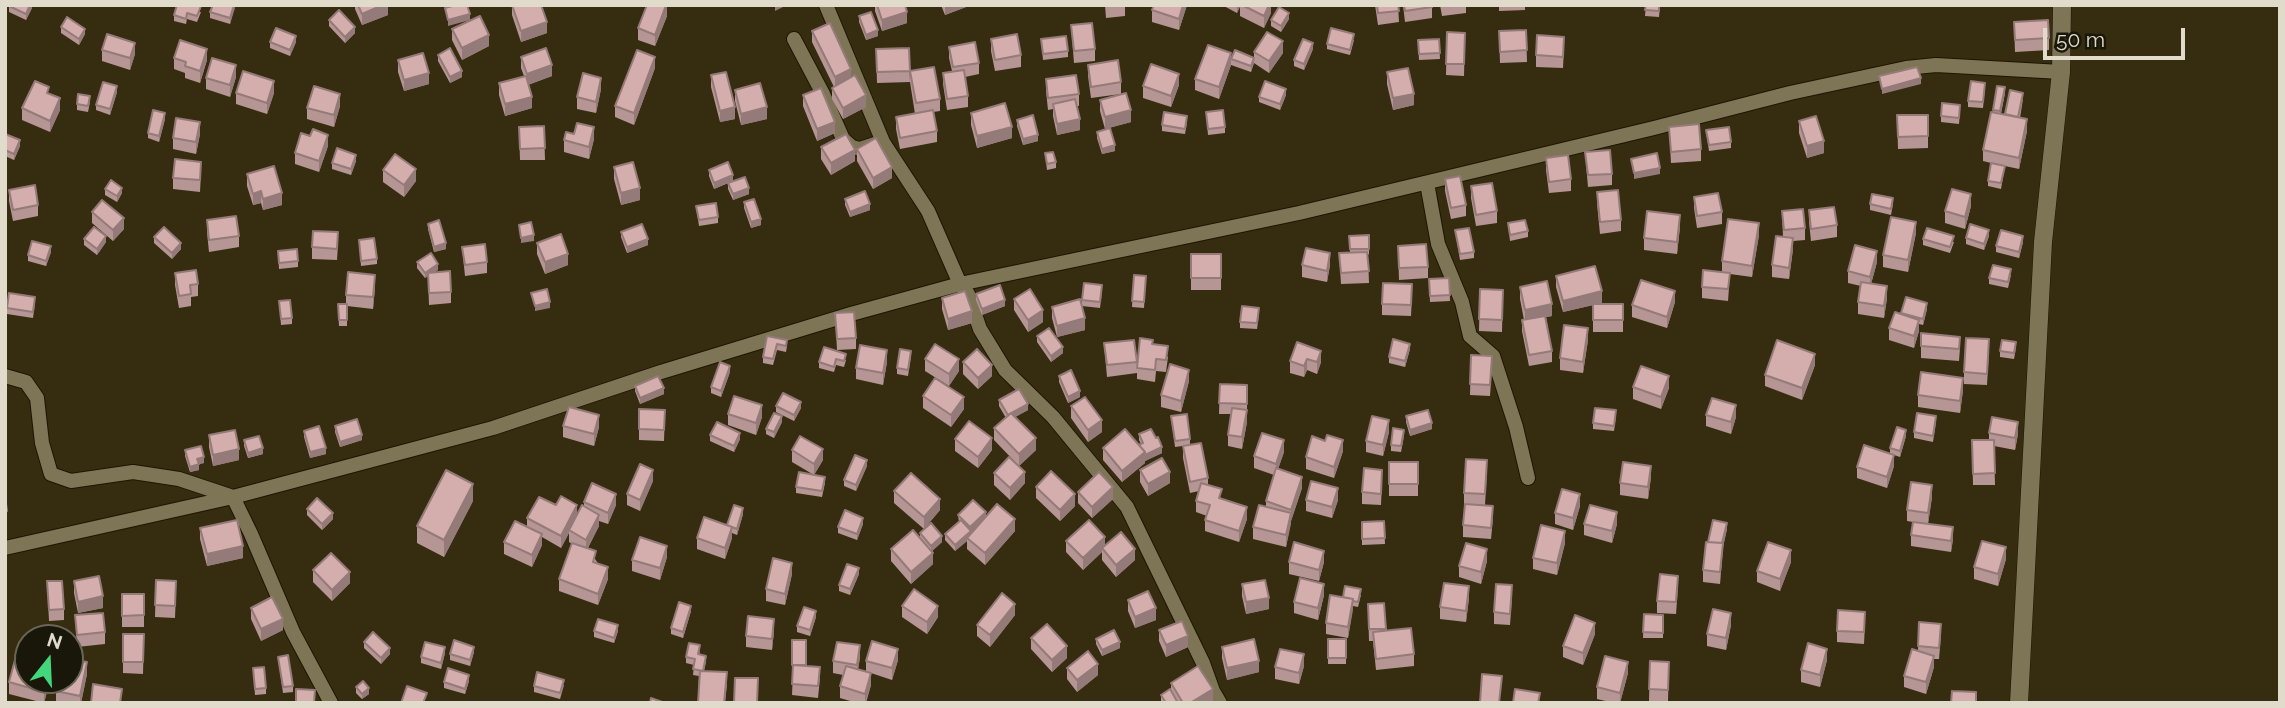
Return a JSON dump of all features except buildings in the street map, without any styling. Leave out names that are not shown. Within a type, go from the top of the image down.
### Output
[{"type":"street","points":[[826,5],[883,142],[928,211],[960,284],[968,294],[981,328],[1005,370],[1053,417],[1127,507],[1220,703]]},
{"type":"street","points":[[2019,703],[2043,242],[2060,72],[2062,5]]},
{"type":"street","points":[[794,39],[843,139],[852,147],[860,149],[883,142]]},
{"type":"street","points":[[5,548],[233,497],[493,428],[661,372],[960,284],[1299,214],[1790,93],[1921,65],[2060,72]]},
{"type":"street","points":[[1427,183],[1438,244],[1462,302],[1470,336],[1493,356],[1516,427],[1528,478]]},
{"type":"street","points":[[5,376],[26,382],[37,398],[42,443],[51,474],[71,481],[133,472],[179,479],[233,497],[293,632],[331,703]]}]
